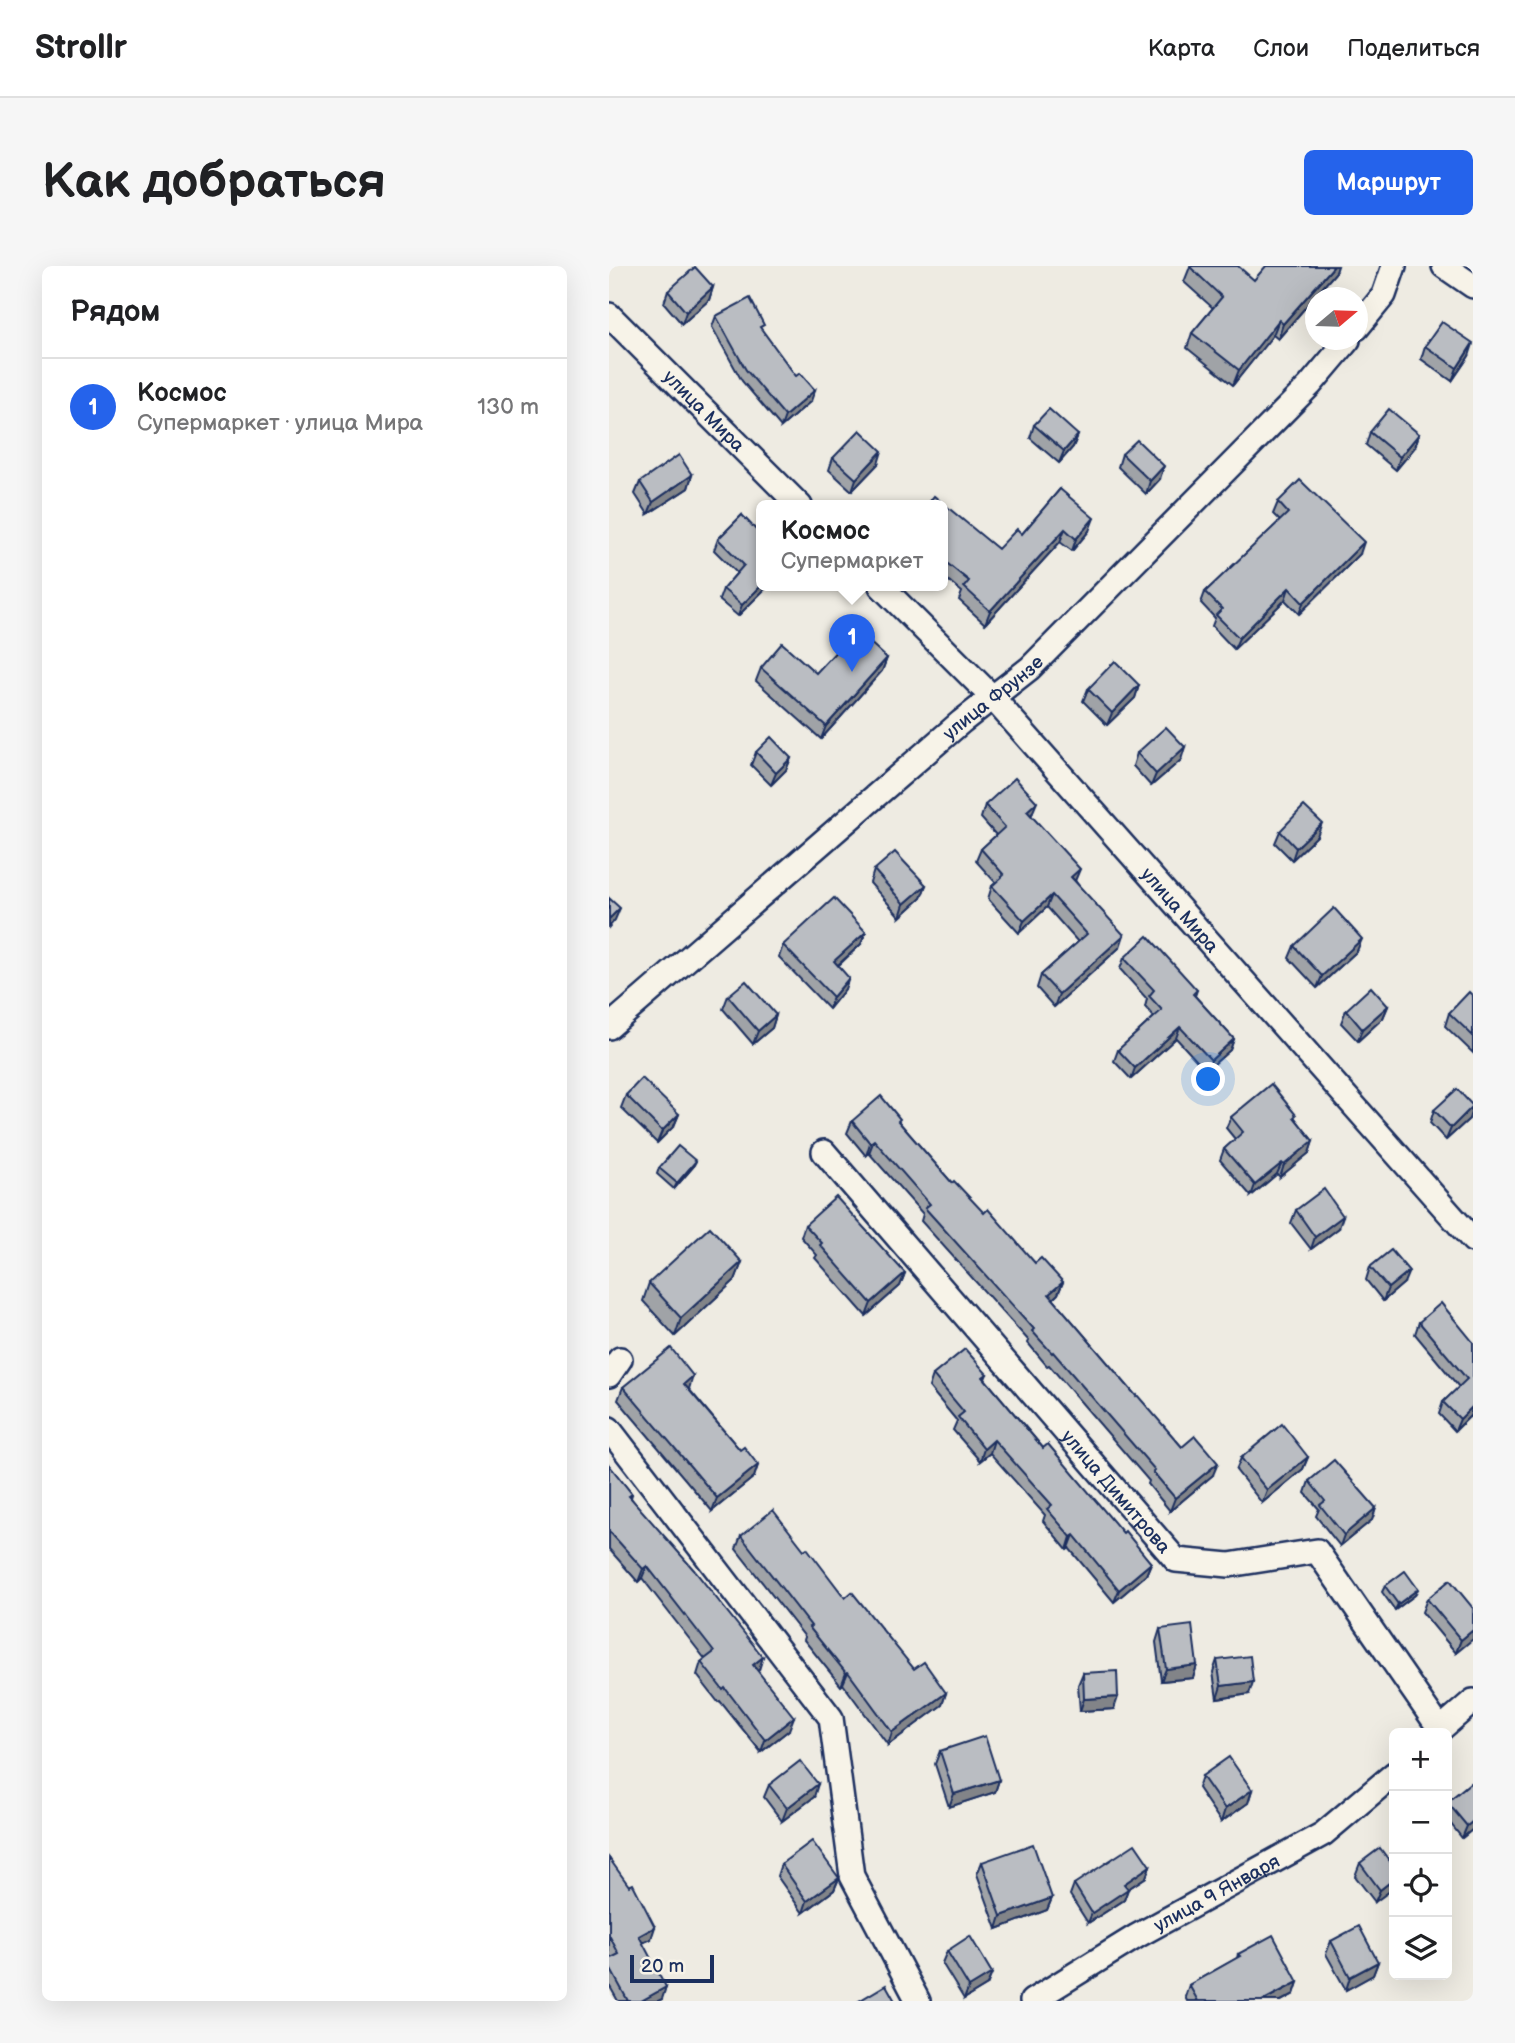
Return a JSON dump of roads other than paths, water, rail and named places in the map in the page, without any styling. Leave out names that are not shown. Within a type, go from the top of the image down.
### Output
[{"type":"street","points":[[1368,315],[1384,295],[1394,266]]},
{"type":"street","points":[[1444,266],[1473,286]]},
{"type":"street","name":"улица Мира","points":[[609,315],[794,500]]},
{"type":"street","name":"улица Фрунзе","points":[[609,1027],[992,697],[1030,668],[1310,385],[1340,350]]},
{"type":"street","name":"улица Мира","points":[[886,591],[992,697],[1473,1240]]},
{"type":"street","name":"улица Димитрова","points":[[824,1152],[1175,1560],[1229,1565],[1317,1551],[1436,1728]]},
{"type":"street","points":[[609,1429],[831,1718],[852,1876],[918,2001]]},
{"type":"street","points":[[1442,1728],[1473,1701]]},
{"type":"street","name":"улица 9 Января","points":[[1032,2001],[1137,1936],[1323,1834],[1389,1778]]},
{"type":"place","name":"Космос","points":[[852,672]]}]
